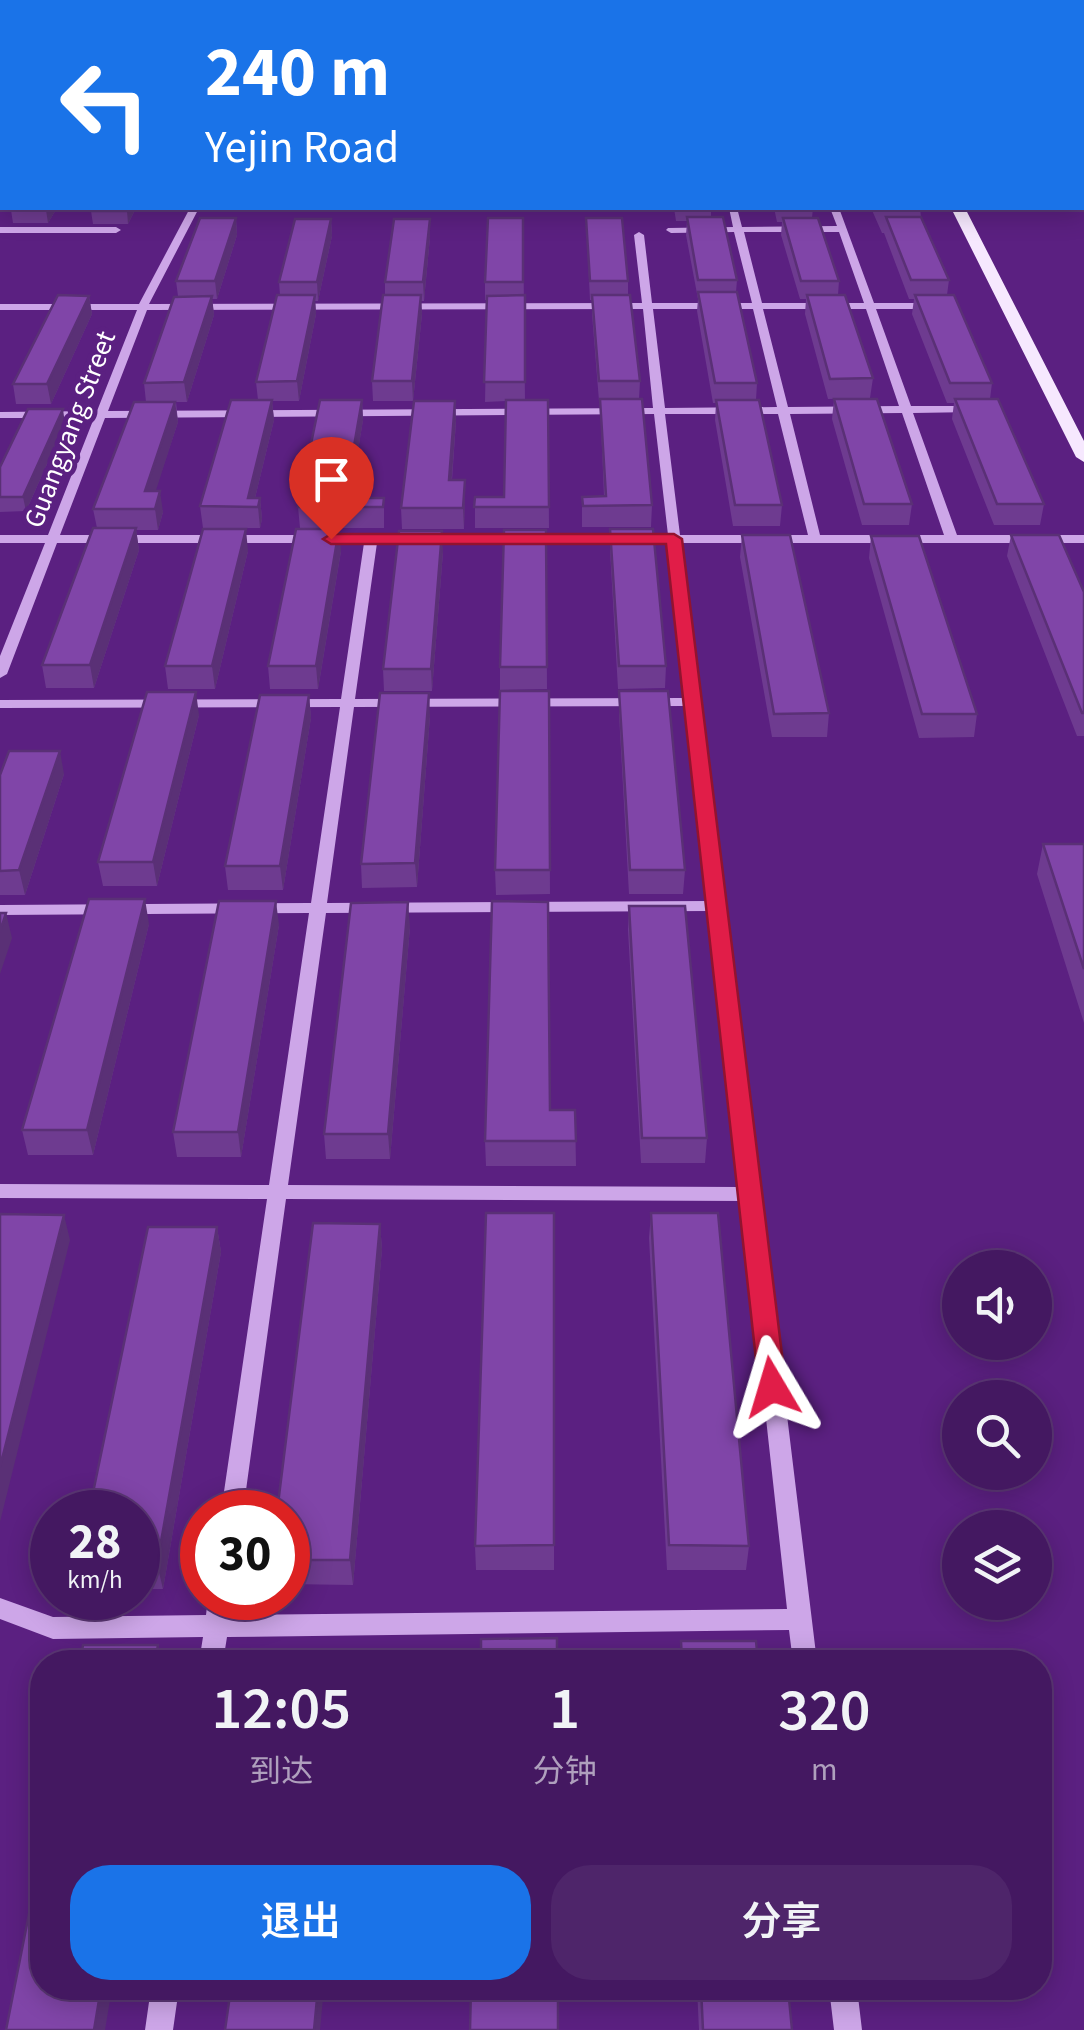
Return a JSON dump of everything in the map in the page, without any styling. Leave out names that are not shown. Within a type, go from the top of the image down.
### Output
[{"type":"main road","points":[[959,210],[1084,458]]},
{"type":"street","name":"Guangyang Street","points":[[0,674],[143,307],[193,210]]},
{"type":"street","points":[[733,210],[815,539]]},
{"type":"street","points":[[836,210],[952,539]]},
{"type":"street","points":[[0,230],[116,230]]},
{"type":"street","points":[[672,230],[843,230]]},
{"type":"street","points":[[639,235],[804,1650]]},
{"type":"street","points":[[0,307],[953,306]]},
{"type":"street","points":[[0,415],[982,409]]},
{"type":"street","points":[[0,539],[1084,539]]},
{"type":"street","points":[[235,1490],[370,539]]},
{"type":"street","points":[[0,704],[693,702]]},
{"type":"street","points":[[0,910],[717,906]]},
{"type":"street","points":[[0,1191],[750,1194]]},
{"type":"street","points":[[0,1608],[53,1628],[800,1620]]},
{"type":"street","points":[[213,1650],[217,1620]]},
{"type":"street","points":[[159,2030],[163,2000]]},
{"type":"street","points":[[844,2000],[848,2030]]},
{"type":"building","points":[[687,217],[723,217],[737,280],[698,280]]},
{"type":"building","points":[[886,217],[921,217],[949,280],[911,280]]},
{"type":"building","points":[[200,218],[236,218],[215,281],[176,281]]},
{"type":"building","points":[[488,218],[523,218],[523,282],[485,282]]},
{"type":"building","points":[[586,218],[622,218],[628,281],[590,281]]},
{"type":"building","points":[[783,218],[818,218],[839,281],[801,281]]},
{"type":"building","points":[[295,219],[331,219],[317,282],[279,282]]},
{"type":"building","points":[[394,219],[430,219],[423,282],[385,282]]},
{"type":"building","points":[[698,292],[737,292],[757,383],[715,383]]},
{"type":"building","points":[[58,295],[89,296],[47,384],[13,384]]},
{"type":"building","points":[[277,295],[315,295],[297,381],[256,382]]},
{"type":"building","points":[[383,295],[421,295],[412,381],[372,381]]},
{"type":"building","points":[[525,295],[525,382],[484,382],[487,296]]},
{"type":"building","points":[[592,295],[630,295],[640,381],[599,381]]},
{"type":"building","points":[[807,295],[845,295],[873,378],[830,379]]},
{"type":"building","points":[[915,295],[954,295],[992,383],[950,383]]},
{"type":"building","points":[[212,296],[184,382],[144,383],[174,297]]},
{"type":"building","points":[[600,399],[642,399],[652,505],[583,506],[582,497],[606,496]]},
{"type":"building","points":[[834,399],[877,399],[912,504],[864,504]]},
{"type":"building","points":[[955,399],[998,399],[1044,504],[997,504]]},
{"type":"building","points":[[231,400],[272,400],[248,498],[260,498],[258,507],[200,506]]},
{"type":"building","points":[[320,400],[362,400],[345,498],[384,498],[383,507],[298,507]]},
{"type":"building","points":[[506,400],[548,400],[549,507],[474,507],[475,497],[504,497]]},
{"type":"building","points":[[716,400],[759,400],[782,505],[735,505]]},
{"type":"building","points":[[414,401],[455,401],[449,480],[465,480],[463,508],[401,508]]},
{"type":"building","points":[[134,402],[175,402],[145,491],[160,491],[155,509],[93,509]]},
{"type":"building","points":[[28,409],[63,409],[23,497],[0,497],[0,467]]},
{"type":"building","points":[[93,528],[136,528],[90,665],[42,665]]},
{"type":"building","points":[[203,529],[246,529],[212,666],[165,666]]},
{"type":"building","points":[[296,529],[339,529],[316,666],[268,666]]},
{"type":"building","points":[[610,529],[653,529],[666,666],[619,666]]},
{"type":"building","points":[[504,530],[546,530],[547,667],[500,667]]},
{"type":"building","points":[[399,531],[442,531],[431,669],[383,669]]},
{"type":"building","points":[[742,535],[790,535],[829,713],[774,714]]},
{"type":"building","points":[[1011,535],[1059,535],[1084,592],[1084,713],[1082,713]]},
{"type":"building","points":[[871,536],[919,536],[977,714],[922,714]]},
{"type":"building","points":[[500,691],[549,691],[550,870],[495,870]]},
{"type":"building","points":[[619,691],[668,691],[685,870],[630,870]]},
{"type":"building","points":[[147,692],[196,692],[153,862],[98,862]]},
{"type":"building","points":[[380,693],[429,693],[415,863],[361,864]]},
{"type":"building","points":[[260,695],[309,695],[280,866],[225,866]]},
{"type":"building","points":[[9,751],[60,751],[19,870],[0,871],[0,775]]},
{"type":"building","points":[[1043,844],[1084,844],[1084,969]]},
{"type":"building","points":[[89,899],[145,899],[87,1130],[22,1130]]},
{"type":"building","points":[[219,901],[276,901],[238,1132],[173,1132]]},
{"type":"building","points":[[492,901],[548,902],[550,1110],[575,1110],[576,1141],[485,1141]]},
{"type":"building","points":[[408,902],[388,1134],[324,1134],[351,903]]},
{"type":"building","points":[[629,906],[685,906],[707,1138],[642,1138]]},
{"type":"building","points":[[486,1213],[554,1213],[554,1545],[475,1546]]},
{"type":"building","points":[[651,1213],[718,1213],[749,1546],[669,1545]]},
{"type":"building","points":[[0,1214],[64,1215],[0,1467]]},
{"type":"building","points":[[313,1223],[380,1224],[350,1560],[310,1560],[310,1490],[280,1490]]},
{"type":"building","points":[[148,1227],[217,1227],[160,1547],[160,1490],[94,1490]]},
{"type":"building","points":[[557,1638],[557,1650],[481,1650],[481,1639]]},
{"type":"building","points":[[681,1641],[756,1641],[757,1650],[681,1650]]},
{"type":"building","points":[[83,1645],[158,1645],[157,1650],[82,1650]]},
{"type":"building","points":[[30,1909],[30,2000],[99,2000],[94,2030],[6,2030]]},
{"type":"building","points":[[229,2000],[317,2000],[314,2030],[225,2030]]},
{"type":"building","points":[[471,2000],[558,2000],[558,2030],[470,2030]]},
{"type":"building","points":[[702,2000],[789,2000],[792,2030],[703,2030]]},
{"type":"route","points":[[331,539],[674,539],[772,1387]]}]
